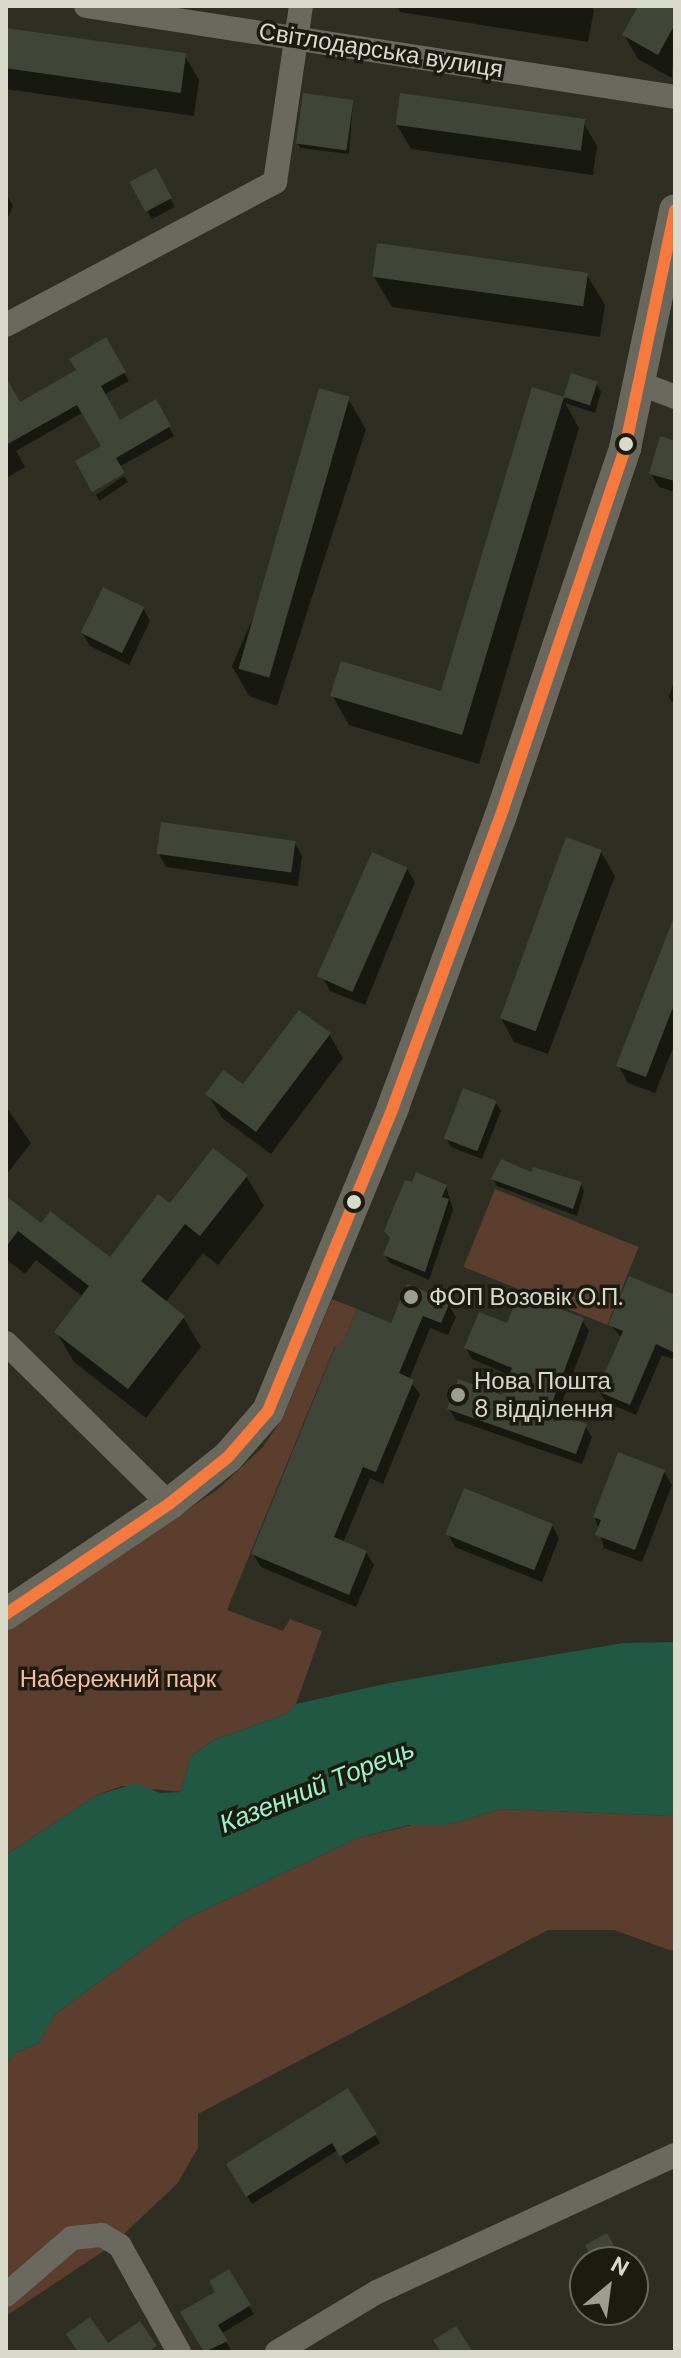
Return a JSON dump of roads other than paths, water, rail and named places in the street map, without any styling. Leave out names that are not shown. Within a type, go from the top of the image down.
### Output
[{"type":"main road","points":[[7,1610],[169,1504],[228,1457],[268,1411],[393,1107],[500,818],[625,448],[675,210]]},
{"type":"street","name":"Світлодарська вулиця","points":[[86,6],[675,97]]},
{"type":"street","points":[[6,325],[275,182],[301,6]]},
{"type":"street","points":[[639,383],[675,397]]},
{"type":"street","points":[[6,1343],[169,1504]]},
{"type":"street","points":[[277,2352],[377,2292],[675,2155]]},
{"type":"street","points":[[6,2295],[72,2238],[102,2235],[120,2246],[179,2352]]},
{"type":"water","name":"Казенний Торець","points":[[675,1642],[675,1816],[501,1809],[447,1825],[409,1825],[358,1838],[183,1920],[54,2015],[39,2043],[15,2053],[6,2064],[6,1855],[97,1795],[137,1783],[160,1793],[181,1792],[191,1756],[214,1740],[289,1713],[296,1704],[389,1683],[623,1643]]},
{"type":"place","name":"ФОП Возовік О.П.","points":[[411,1297]]},
{"type":"place","name":"Нова Пошта 8 відділення","points":[[458,1395]]},
{"type":"park label","name":"Набережний парк","points":[[118,1679]]}]
